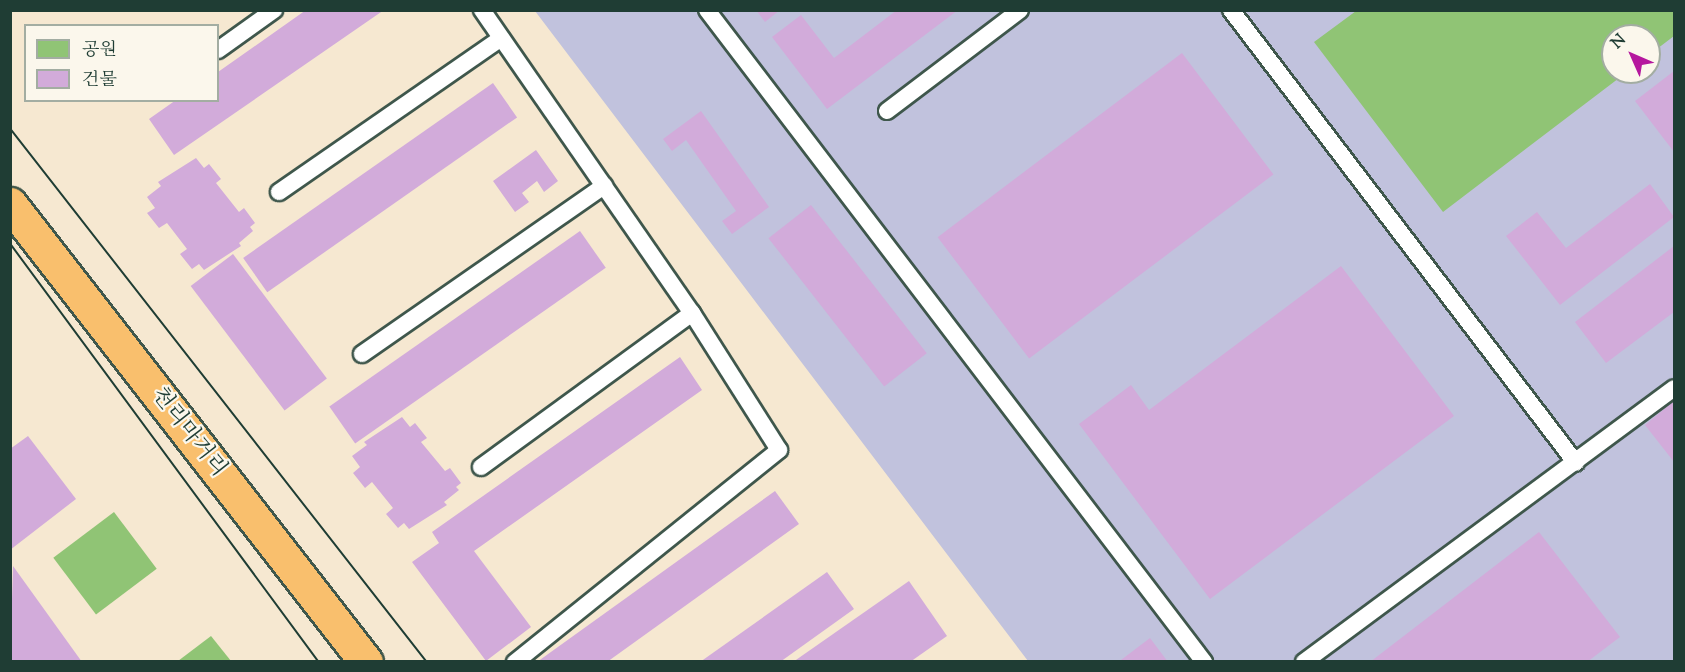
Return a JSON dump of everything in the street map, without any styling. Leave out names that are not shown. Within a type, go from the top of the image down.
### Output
[{"type":"highway","name":"천리마거리","points":[[10,204],[366,662]]},
{"type":"lane","points":[[219,49],[274,10]]},
{"type":"lane","points":[[482,10],[692,313],[779,450],[515,662]]},
{"type":"lane","points":[[707,10],[1204,662]]},
{"type":"lane","points":[[887,111],[1020,10]]},
{"type":"lane","points":[[1231,10],[1576,463]]},
{"type":"lane","points":[[279,192],[501,38]]},
{"type":"lane","points":[[362,354],[604,186]]},
{"type":"lane","points":[[481,466],[692,313]]},
{"type":"lane","points":[[1304,662],[1576,463],[1674,388]]},
{"type":"shaded area","points":[[535,11],[1674,11],[1674,661],[1028,661]]},
{"type":"green space","points":[[1356,11],[1674,11],[1674,36],[1661,46],[1661,24],[1601,24],[1601,84],[1611,84],[1443,212],[1314,42]]},
{"type":"green space","points":[[114,512],[157,569],[96,614],[53,558]]},
{"type":"green space","points":[[211,636],[231,661],[178,661]]},
{"type":"building","points":[[306,10],[384,10],[174,155],[149,119],[173,102],[219,102],[219,71]]},
{"type":"building","points":[[756,10],[780,10],[765,22]]},
{"type":"building","points":[[897,10],[958,10],[827,109],[772,37],[801,15],[834,58]]},
{"type":"building","points":[[1182,53],[1273,174],[1029,359],[938,237]]},
{"type":"building","points":[[1674,71],[1674,152],[1635,101],[1657,84],[1661,84],[1661,81]]},
{"type":"building","points":[[493,83],[517,117],[267,292],[243,258]]},
{"type":"building","points":[[701,111],[769,207],[732,234],[722,221],[736,211],[686,140],[672,151],[663,139]]},
{"type":"building","points":[[536,150],[558,181],[544,192],[537,181],[522,193],[529,202],[515,212],[493,181]]},
{"type":"building","points":[[196,158],[204,168],[209,164],[221,179],[216,183],[239,212],[244,208],[255,223],[250,227],[253,231],[239,243],[241,246],[204,270],[199,264],[192,269],[180,254],[187,249],[167,223],[159,228],[147,213],[155,208],[147,197],[161,186],[158,182]]},
{"type":"building","points":[[1650,184],[1674,217],[1560,305],[1506,236],[1537,212],[1566,248]]},
{"type":"building","points":[[811,205],[927,353],[884,386],[768,238]]},
{"type":"building","points":[[580,231],[606,268],[355,443],[329,407]]},
{"type":"building","points":[[1674,246],[1674,312],[1606,363],[1575,322]]},
{"type":"building","points":[[233,254],[327,379],[285,410],[191,286]]},
{"type":"building","points":[[1341,266],[1454,416],[1210,599],[1079,424],[1131,385],[1149,410]]},
{"type":"building","points":[[680,357],[702,390],[474,551],[531,627],[486,661],[412,562],[439,543],[432,532]]},
{"type":"building","points":[[1674,401],[1674,462],[1645,425]]},
{"type":"building","points":[[402,417],[410,427],[415,423],[427,438],[421,442],[445,471],[450,468],[461,483],[456,487],[459,490],[444,502],[447,505],[409,529],[404,523],[398,528],[386,514],[393,508],[372,482],[365,488],[353,473],[360,467],[352,456],[367,445],[364,442]]},
{"type":"building","points":[[28,436],[76,499],[10,550],[10,449]]},
{"type":"building","points":[[775,491],[799,524],[607,662],[537,662]]},
{"type":"building","points":[[1539,532],[1620,637],[1587,662],[1370,662]]},
{"type":"building","points":[[13,566],[82,662],[10,662]]},
{"type":"building","points":[[827,572],[854,609],[780,662],[700,662]]},
{"type":"building","points":[[909,581],[947,636],[910,662],[793,662]]},
{"type":"building","points":[[1150,638],[1168,662],[1122,662],[1121,660]]},
{"type":"tram line","points":[[10,128],[427,662]]},
{"type":"tram line","points":[[10,243],[319,662]]}]
